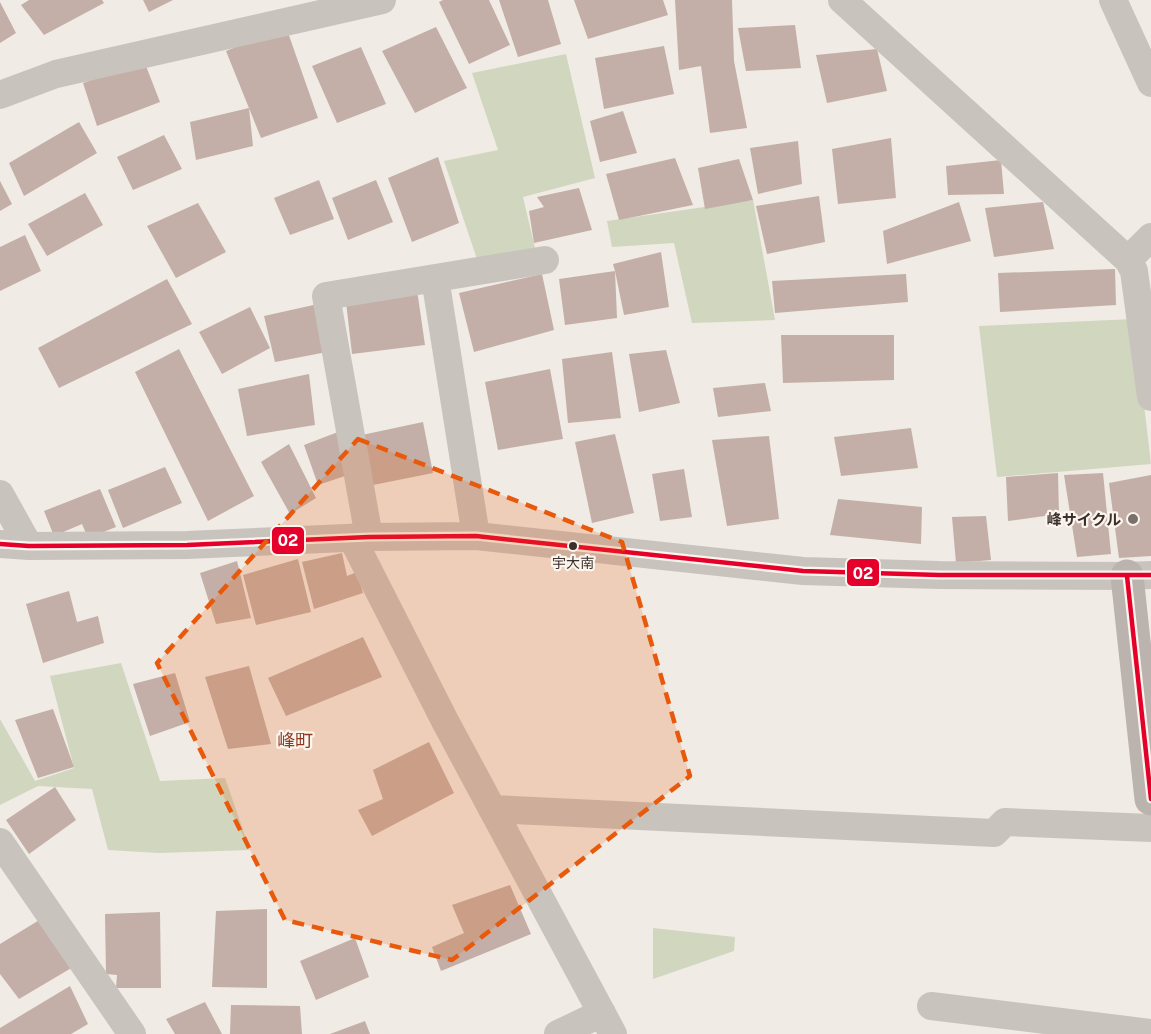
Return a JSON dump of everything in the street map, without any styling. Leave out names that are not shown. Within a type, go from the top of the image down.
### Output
[{"type":"street","points":[[0,95],[56,74],[381,0]]},
{"type":"street","points":[[842,0],[1128,260],[1134,271],[1151,397]]},
{"type":"street","points":[[1113,0],[1151,83]]},
{"type":"street","points":[[1128,260],[1151,237]]},
{"type":"street","points":[[545,260],[326,296],[361,537],[445,721],[608,1024],[558,1034]]},
{"type":"street","points":[[435,278],[476,536]]},
{"type":"street","points":[[0,494],[29,546]]},
{"type":"street","points":[[0,544],[29,546],[187,545],[361,537],[476,536],[803,571],[939,575],[1139,575],[1151,799]]},
{"type":"street","points":[[492,809],[994,833],[1005,822],[1151,828]]},
{"type":"street","points":[[0,842],[132,1034]]},
{"type":"street","points":[[931,1006],[1151,1033]]},
{"type":"highlighted area","points":[[358,439],[622,542],[690,776],[452,960],[285,920],[157,663]]},
{"type":"green space","points":[[566,54],[595,178],[523,197],[538,261],[481,271],[444,161],[498,150],[472,73]]},
{"type":"green space","points":[[753,200],[775,320],[692,323],[674,243],[612,247],[607,221]]},
{"type":"green space","points":[[1134,319],[1151,464],[997,477],[979,326]]},
{"type":"green space","points":[[121,663],[160,781],[225,778],[250,850],[159,853],[108,850],[92,789],[38,786],[0,805],[0,719],[35,781],[74,768],[50,676]]},
{"type":"green space","points":[[653,928],[735,937],[734,951],[653,979]]},
{"type":"building","points":[[29,0],[102,0],[104,3],[44,35],[21,5]]},
{"type":"building","points":[[143,0],[173,0],[149,12]]},
{"type":"building","points":[[443,0],[489,0],[510,45],[469,64],[439,2]]},
{"type":"building","points":[[499,0],[548,0],[561,44],[518,57]]},
{"type":"building","points":[[574,0],[663,0],[668,15],[588,39]]},
{"type":"building","points":[[675,0],[732,0],[734,61],[747,128],[710,133],[701,66],[679,70]]},
{"type":"building","points":[[0,2],[16,33],[0,43]]},
{"type":"building","points":[[795,25],[801,68],[746,71],[738,28]]},
{"type":"building","points":[[286,27],[318,118],[261,138],[226,51]]},
{"type":"building","points":[[436,27],[467,88],[415,113],[382,51]]},
{"type":"building","points":[[664,46],[674,94],[604,109],[595,58]]},
{"type":"building","points":[[361,47],[386,104],[337,123],[312,66]]},
{"type":"building","points":[[877,49],[887,91],[827,103],[816,55]]},
{"type":"building","points":[[144,61],[160,102],[97,126],[83,83]]},
{"type":"building","points":[[249,108],[253,146],[196,160],[190,122]]},
{"type":"building","points":[[623,111],[637,153],[600,162],[590,121]]},
{"type":"building","points":[[79,122],[97,153],[24,196],[9,163]]},
{"type":"building","points":[[164,135],[182,169],[133,190],[117,157]]},
{"type":"building","points":[[891,138],[896,198],[838,204],[832,149]]},
{"type":"building","points":[[798,141],[802,184],[758,194],[750,148]]},
{"type":"building","points":[[438,157],[459,223],[412,242],[388,178]]},
{"type":"building","points":[[675,158],[693,205],[619,220],[606,174]]},
{"type":"building","points":[[739,159],[753,200],[705,209],[698,168]]},
{"type":"building","points":[[1001,160],[1004,194],[948,195],[946,166]]},
{"type":"building","points":[[319,180],[334,219],[290,235],[274,198]]},
{"type":"building","points":[[376,180],[393,222],[348,240],[332,198]]},
{"type":"building","points":[[0,181],[12,204],[0,211]]},
{"type":"building","points":[[579,188],[592,230],[534,243],[529,211],[544,207],[537,197]]},
{"type":"building","points":[[85,193],[103,225],[47,256],[28,224]]},
{"type":"building","points":[[819,196],[825,242],[767,254],[756,206]]},
{"type":"building","points":[[959,202],[971,241],[887,264],[883,231]]},
{"type":"building","points":[[1043,202],[1054,249],[994,257],[985,208]]},
{"type":"building","points":[[198,203],[226,252],[176,278],[147,226]]},
{"type":"building","points":[[25,235],[41,271],[0,291],[0,247]]},
{"type":"building","points":[[661,252],[669,307],[624,315],[613,264]]},
{"type":"building","points":[[1115,269],[1116,305],[1000,312],[998,273]]},
{"type":"building","points":[[615,271],[617,318],[565,325],[559,279]]},
{"type":"building","points":[[542,274],[554,330],[474,352],[459,293]]},
{"type":"building","points":[[906,274],[908,302],[775,313],[772,281]]},
{"type":"building","points":[[167,279],[192,324],[59,388],[38,348]]},
{"type":"building","points":[[417,290],[425,345],[352,354],[346,302]]},
{"type":"building","points":[[318,304],[327,352],[275,362],[264,316]]},
{"type":"building","points":[[250,307],[270,348],[222,374],[199,332]]},
{"type":"building","points":[[781,335],[894,335],[894,380],[783,383]]},
{"type":"building","points":[[179,349],[254,496],[208,521],[135,372]]},
{"type":"building","points":[[666,350],[680,403],[639,412],[629,354]]},
{"type":"building","points":[[612,352],[621,418],[568,423],[562,359]]},
{"type":"building","points":[[550,369],[563,439],[498,450],[485,382]]},
{"type":"building","points":[[309,374],[315,425],[247,436],[238,389]]},
{"type":"building","points":[[765,383],[771,411],[718,417],[713,388]]},
{"type":"building","points":[[423,422],[433,473],[373,485],[362,435]]},
{"type":"building","points":[[911,428],[918,468],[841,476],[834,437]]},
{"type":"building","points":[[338,432],[351,474],[318,485],[304,445]]},
{"type":"building","points":[[615,434],[634,513],[592,523],[575,442]]},
{"type":"building","points":[[769,436],[779,519],[727,526],[712,440]]},
{"type":"building","points":[[289,444],[316,498],[290,514],[261,462]]},
{"type":"building","points":[[165,467],[182,503],[123,528],[108,490]]},
{"type":"building","points":[[684,469],[692,517],[660,521],[652,474]]},
{"type":"building","points":[[1058,473],[1059,514],[1008,521],[1006,477]]},
{"type":"building","points":[[1103,473],[1111,554],[1077,557],[1064,475]]},
{"type":"building","name":"峰サイクル","points":[[1151,475],[1151,556],[1119,558],[1109,483]]},
{"type":"building","points":[[100,489],[116,527],[88,538],[82,524],[54,536],[44,511]]},
{"type":"building","points":[[838,499],[922,507],[921,544],[830,535]]},
{"type":"building","points":[[986,516],[991,560],[956,563],[952,517]]},
{"type":"building","points":[[342,553],[347,576],[357,572],[363,593],[314,609],[302,562]]},
{"type":"building","points":[[298,559],[311,612],[256,625],[243,575]]},
{"type":"building","points":[[237,561],[251,618],[216,624],[200,573]]},
{"type":"building","points":[[69,591],[77,622],[98,616],[104,643],[43,663],[26,604]]},
{"type":"building","points":[[363,637],[382,677],[286,716],[268,678]]},
{"type":"building","points":[[249,666],[271,744],[228,749],[205,677]]},
{"type":"building","points":[[175,673],[190,722],[150,736],[133,684]]},
{"type":"building","points":[[53,709],[74,767],[38,778],[15,720]]},
{"type":"building","points":[[429,742],[454,793],[372,836],[358,810],[383,799],[373,770]]},
{"type":"building","points":[[55,787],[76,820],[29,854],[6,820]]},
{"type":"building","points":[[510,885],[531,934],[441,971],[432,947],[464,933],[452,905]]},
{"type":"building","points":[[267,909],[267,988],[212,987],[216,911]]},
{"type":"building","points":[[160,912],[161,988],[116,988],[117,975],[106,974],[105,914]]},
{"type":"building","points":[[41,919],[73,967],[19,999],[0,974],[0,944]]},
{"type":"building","points":[[355,938],[369,977],[316,1000],[300,961]]},
{"type":"building","points":[[70,986],[88,1024],[71,1034],[0,1034],[0,1028]]},
{"type":"building","points":[[205,1002],[222,1034],[175,1034],[166,1019]]},
{"type":"building","points":[[231,1005],[300,1006],[302,1034],[230,1034]]},
{"type":"building","points":[[365,1021],[370,1034],[330,1034]]},
{"type":"transit line","name":"02","points":[[0,544],[29,546],[187,545],[369,537],[476,536],[803,571],[939,575],[1151,575]]},
{"type":"transit line","name":"02","points":[[1127,576],[1151,799]]},
{"type":"place","name":"峰サイクル","points":[[1133,519]]},
{"type":"place","name":"宇大南","points":[[573,546]]},
{"type":"district","name":"峰町","points":[[295,740]]}]
